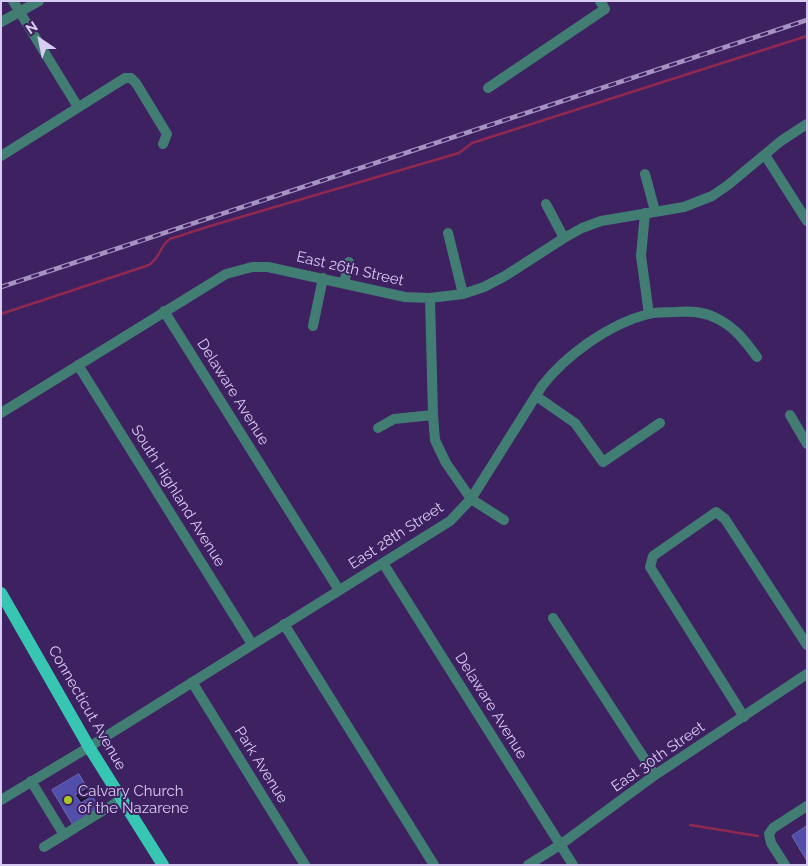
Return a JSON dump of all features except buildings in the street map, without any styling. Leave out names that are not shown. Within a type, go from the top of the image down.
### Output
[{"type":"main road","name":"Connecticut Avenue","points":[[1,593],[89,746],[163,865]]},
{"type":"street","points":[[13,1],[78,108]]},
{"type":"street","points":[[1,22],[39,1]]},
{"type":"street","points":[[488,88],[603,5]]},
{"type":"street","points":[[1,156],[125,78],[131,78],[136,83],[167,134],[163,144]]},
{"type":"street","name":"East 26th Street","points":[[1,413],[215,279],[237,270],[268,267],[389,294],[430,298],[464,294],[505,276],[582,228],[600,221],[684,207],[712,196],[781,141],[807,124]]},
{"type":"street","points":[[765,155],[807,221]]},
{"type":"street","points":[[645,174],[650,212],[641,256],[649,314]]},
{"type":"street","points":[[546,204],[564,238]]},
{"type":"street","points":[[448,233],[464,294]]},
{"type":"street","points":[[344,283],[349,262]]},
{"type":"street","points":[[313,326],[323,278]]},
{"type":"street","points":[[430,298],[432,415],[436,440],[441,454],[471,499],[504,520]]},
{"type":"street","name":"Delaware Avenue","points":[[164,311],[339,590]]},
{"type":"street","name":"East 28th Street","points":[[1,800],[450,521],[471,499],[552,374],[575,353],[625,322],[649,314],[697,312],[716,318],[736,330],[757,357]]},
{"type":"street","name":"South Highland Avenue","points":[[78,365],[252,644]]},
{"type":"street","points":[[536,396],[575,423],[603,462],[660,423]]},
{"type":"street","points":[[378,428],[394,419],[432,415]]},
{"type":"street","points":[[790,415],[807,444]]},
{"type":"street","points":[[744,716],[650,567],[653,556],[716,512],[725,519],[807,645]]},
{"type":"street","name":"Delaware Avenue","points":[[383,563],[573,865]]},
{"type":"street","points":[[553,618],[656,775]]},
{"type":"street","points":[[284,624],[434,865]]},
{"type":"street","name":"East 30th Street","points":[[528,865],[656,775],[807,674]]},
{"type":"street","name":"Park Avenue","points":[[192,682],[305,865]]},
{"type":"street","points":[[31,781],[64,835]]},
{"type":"street","points":[[44,847],[122,799]]},
{"type":"street","points":[[784,865],[771,843],[769,834],[773,828],[807,806]]},
{"type":"waterway","points":[[1,314],[149,265],[156,258],[164,244],[170,239],[459,153],[472,143],[807,36]]},
{"type":"waterway","points":[[690,825],[758,836]]},
{"type":"railway","points":[[1,287],[807,20]]},
{"type":"place","name":"Calvary Church of the Nazarene","points":[[68,800]]}]
